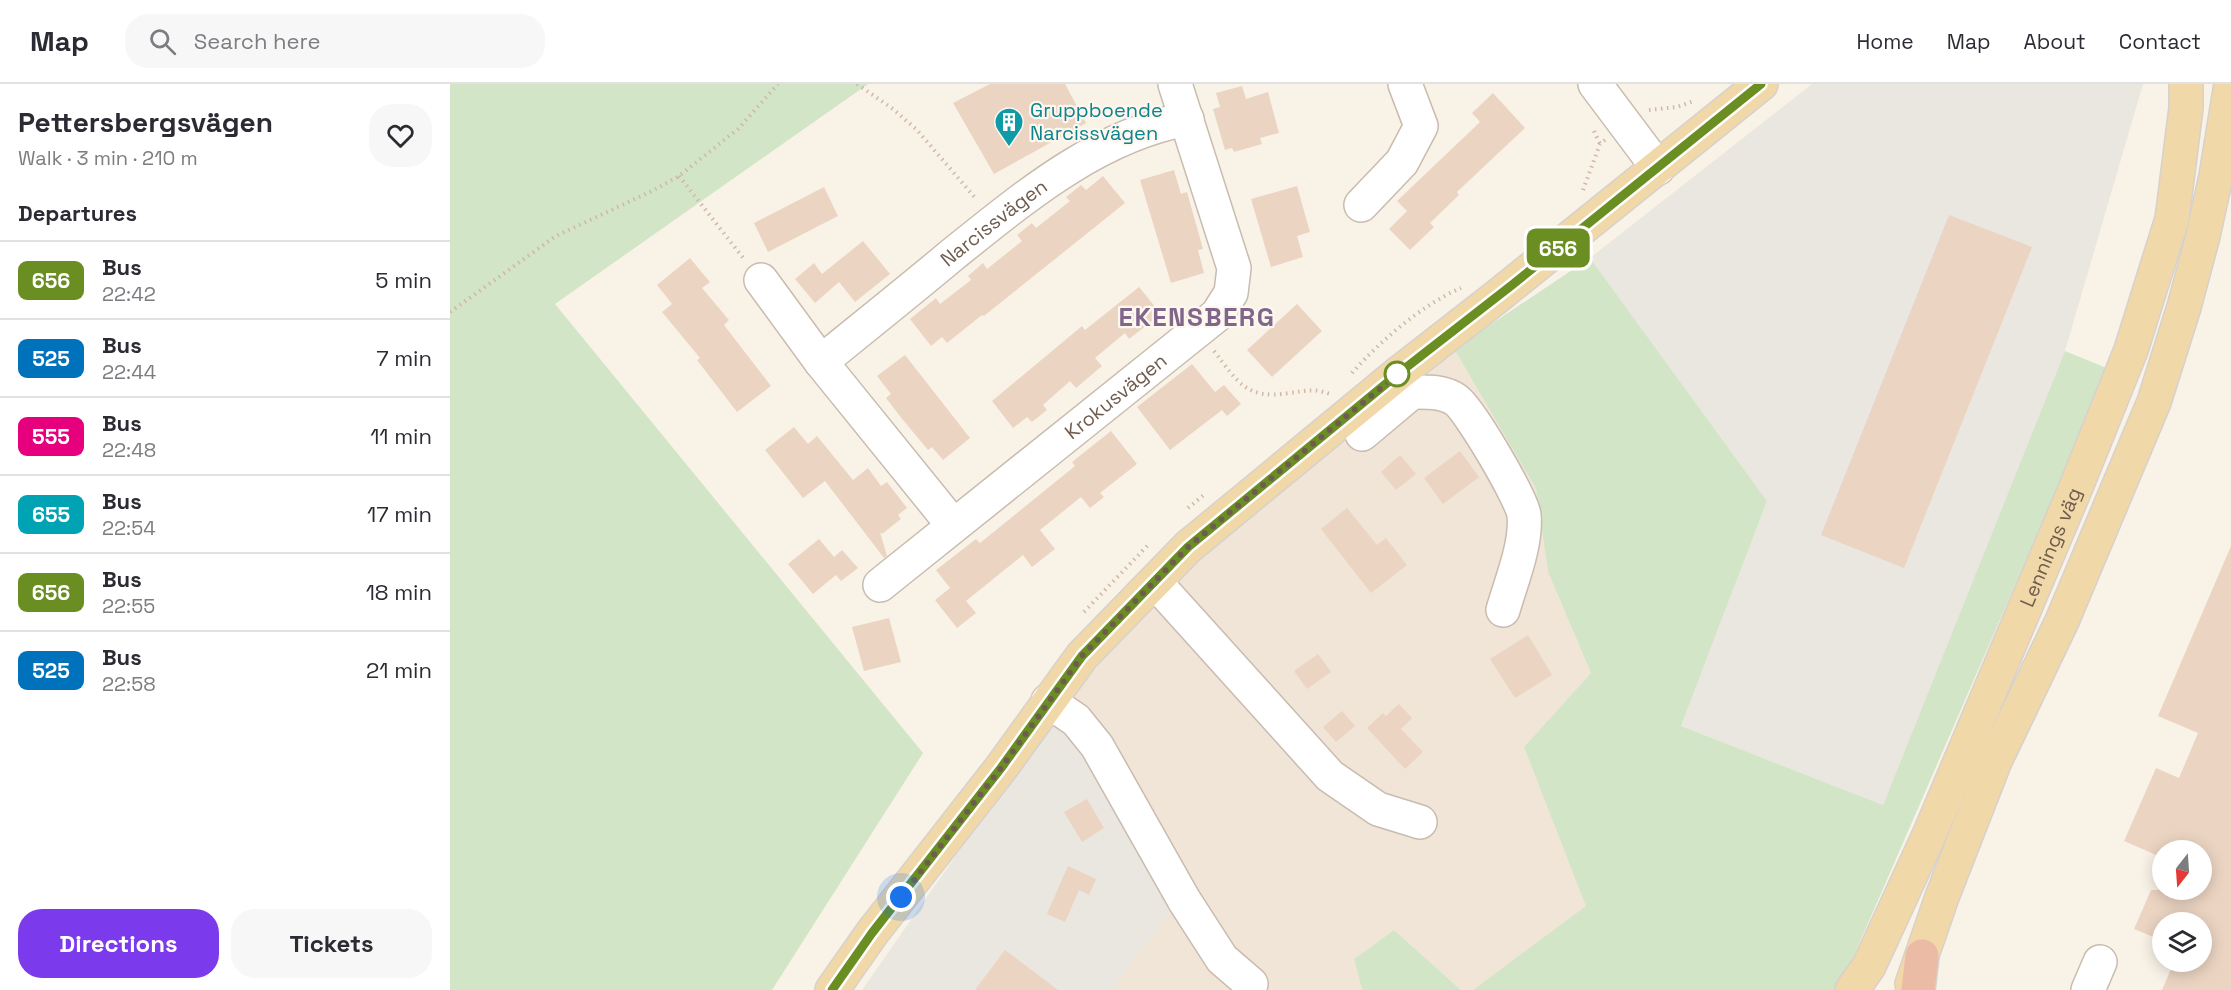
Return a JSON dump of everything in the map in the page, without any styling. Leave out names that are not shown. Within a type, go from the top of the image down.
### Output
[{"type":"highway","points":[[1918,990],[1922,956]]},
{"type":"main road","points":[[832,990],[872,933],[1001,768],[1082,656],[1188,547],[1405,383],[1658,168],[1761,84]]},
{"type":"main road","name":"Lennings väg","points":[[1852,990],[1869,966],[1930,833],[2131,350],[2172,219],[2186,108],[2186,84]]},
{"type":"main road","name":"Lennings väg","points":[[1909,990],[1995,761],[2062,621],[2154,402],[2184,307],[2203,236],[2217,176],[2231,84]]},
{"type":"street","name":"Krokusvägen","points":[[880,585],[1217,315],[1231,293],[1234,268],[1175,84]]},
{"type":"street","points":[[1361,205],[1402,162],[1421,126],[1405,84]]},
{"type":"street","points":[[1595,84],[1658,168]]},
{"type":"street","name":"Narcissvägen","points":[[821,362],[1029,194],[1099,151],[1159,124],[1187,119]]},
{"type":"street","points":[[761,280],[821,362],[953,525]]},
{"type":"street","points":[[1362,434],[1405,383],[1457,400],[1480,431],[1524,514],[1521,549],[1503,610]]},
{"type":"street","points":[[1155,582],[1330,776],[1378,809],[1420,822]]},
{"type":"street","points":[[1048,701],[1076,720],[1097,746],[1197,920],[1222,959],[1251,984]]},
{"type":"path","points":[[450,312],[556,236],[679,176],[738,129],[778,84]]},
{"type":"path","points":[[857,84],[918,130],[995,221]]},
{"type":"path","points":[[1577,196],[1590,176],[1600,144],[1626,125],[1634,114],[1651,109],[1677,107],[1697,100]]},
{"type":"path","points":[[679,176],[761,280]]},
{"type":"path","points":[[1368,355],[1438,298],[1468,285]]},
{"type":"path","points":[[1201,326],[1209,345],[1233,376],[1251,392],[1270,396],[1315,389],[1333,395]]},
{"type":"shaded area","points":[[1812,84],[2143,84],[2065,351],[1883,805],[1681,726],[1767,501],[1590,258]]},
{"type":"shaded area","points":[[1454,349],[1536,489],[1548,572],[1591,673],[1524,747],[1587,906],[1473,990],[1461,990],[1394,930],[1354,959],[1362,990],[1112,990],[1176,903],[1054,715],[1096,664],[1203,555]]},
{"type":"shaded area","points":[[1054,715],[1089,747],[1176,903],[1112,990],[862,990]]},
{"type":"green space","points":[[450,84],[868,84],[555,304],[923,753],[772,990],[450,990]]},
{"type":"green space","points":[[1590,258],[1767,501],[1681,726],[1883,805],[2065,351],[2109,369],[1839,990],[1473,990],[1586,906],[1524,747],[1591,673],[1548,572],[1536,489],[1454,349]]},
{"type":"green space","points":[[1394,930],[1461,990],[1362,990],[1354,959]]},
{"type":"building","name":"Gruppboende Narcissvägen","points":[[990,84],[1065,84],[1086,123],[994,174],[953,103]]},
{"type":"building","points":[[1242,86],[1246,99],[1268,92],[1279,133],[1260,138],[1262,144],[1234,152],[1232,148],[1225,150],[1213,109],[1220,107],[1216,93]]},
{"type":"building","points":[[1493,93],[1525,128],[1457,192],[1459,195],[1430,223],[1434,227],[1410,250],[1389,229],[1407,211],[1397,201],[1480,122],[1472,113]]},
{"type":"building","points":[[1174,170],[1181,194],[1187,192],[1203,249],[1198,250],[1204,273],[1171,283],[1140,180]]},
{"type":"building","points":[[1103,176],[1125,203],[984,316],[982,315],[947,343],[942,337],[931,346],[910,319],[936,298],[940,304],[971,280],[968,276],[983,263],[987,269],[1022,241],[1017,235],[1032,223],[1036,228],[1070,201],[1066,197],[1081,185],[1086,190]]},
{"type":"building","points":[[1297,186],[1310,232],[1297,236],[1303,257],[1271,267],[1251,199]]},
{"type":"building","points":[[824,187],[838,216],[768,252],[754,223]]},
{"type":"building","points":[[1949,215],[2032,247],[1904,568],[1821,535]]},
{"type":"building","points":[[863,241],[890,274],[855,302],[839,282],[815,303],[795,279],[814,263],[822,274]]},
{"type":"building","points":[[690,258],[710,282],[702,288],[729,320],[724,325],[771,386],[737,412],[697,360],[700,358],[662,312],[672,304],[657,285]]},
{"type":"building","points":[[1139,287],[1161,314],[1129,339],[1125,333],[1095,358],[1102,366],[1076,388],[1070,381],[1043,405],[1047,410],[1032,422],[1027,417],[1013,428],[992,401],[1082,326],[1085,330]]},
{"type":"building","points":[[1297,304],[1322,331],[1272,377],[1247,350]]},
{"type":"building","points":[[905,355],[970,438],[943,460],[932,447],[928,450],[903,420],[886,398],[891,394],[877,376]]},
{"type":"building","points":[[1192,364],[1215,392],[1224,385],[1241,404],[1227,416],[1222,410],[1170,450],[1137,407]]},
{"type":"building","points":[[794,427],[808,444],[817,436],[853,480],[868,468],[881,486],[887,482],[907,508],[898,515],[901,519],[882,534],[880,532],[887,556],[884,558],[825,481],[803,498],[765,450]]},
{"type":"building","points":[[1111,431],[1137,464],[1100,493],[1104,497],[1090,508],[1081,497],[1040,530],[1055,549],[1032,567],[1023,555],[966,601],[976,613],[957,628],[935,600],[950,588],[936,570],[976,539],[980,543],[1075,466],[1072,462]]},
{"type":"building","points":[[1460,451],[1479,477],[1443,504],[1424,478]]},
{"type":"building","points":[[1400,455],[1416,474],[1396,490],[1381,472]]},
{"type":"building","points":[[1347,508],[1377,545],[1386,538],[1407,565],[1371,593],[1321,529]]},
{"type":"building","points":[[819,539],[834,557],[842,550],[858,568],[841,581],[836,575],[813,594],[788,564]]},
{"type":"building","points":[[2231,546],[2231,990],[2162,990],[2170,972],[2212,972],[2212,912],[2152,912],[2152,936],[2134,929],[2151,890],[2152,900],[2212,900],[2212,840],[2152,840],[2152,853],[2124,841],[2156,768],[2179,778],[2198,733],[2158,716]]},
{"type":"building","points":[[889,618],[901,662],[864,671],[852,627]]},
{"type":"building","points":[[1528,635],[1552,675],[1515,698],[1490,659]]},
{"type":"building","points":[[1318,654],[1331,672],[1307,689],[1294,671]]},
{"type":"building","points":[[1399,704],[1412,718],[1401,729],[1423,752],[1405,769],[1367,728],[1383,713],[1386,716]]},
{"type":"building","points":[[1342,711],[1355,726],[1336,742],[1323,727]]},
{"type":"building","points":[[1087,799],[1104,828],[1082,842],[1064,812]]},
{"type":"building","points":[[1068,866],[1096,879],[1089,895],[1079,890],[1065,922],[1047,914]]},
{"type":"building","points":[[1005,950],[1058,990],[975,990]]},
{"type":"bus line","name":"656","points":[[832,990],[872,933],[1001,768],[1082,656],[1188,547],[1399,373],[1761,84]]},
{"type":"place","name":"Gruppboende Narcissvägen","points":[[1009,148]]},
{"type":"district","name":"EKENSBERG","points":[[1197,317]]},
{"type":"route","points":[[901,897],[1001,768],[1082,656],[1188,547],[1399,373],[1397,374]]}]
